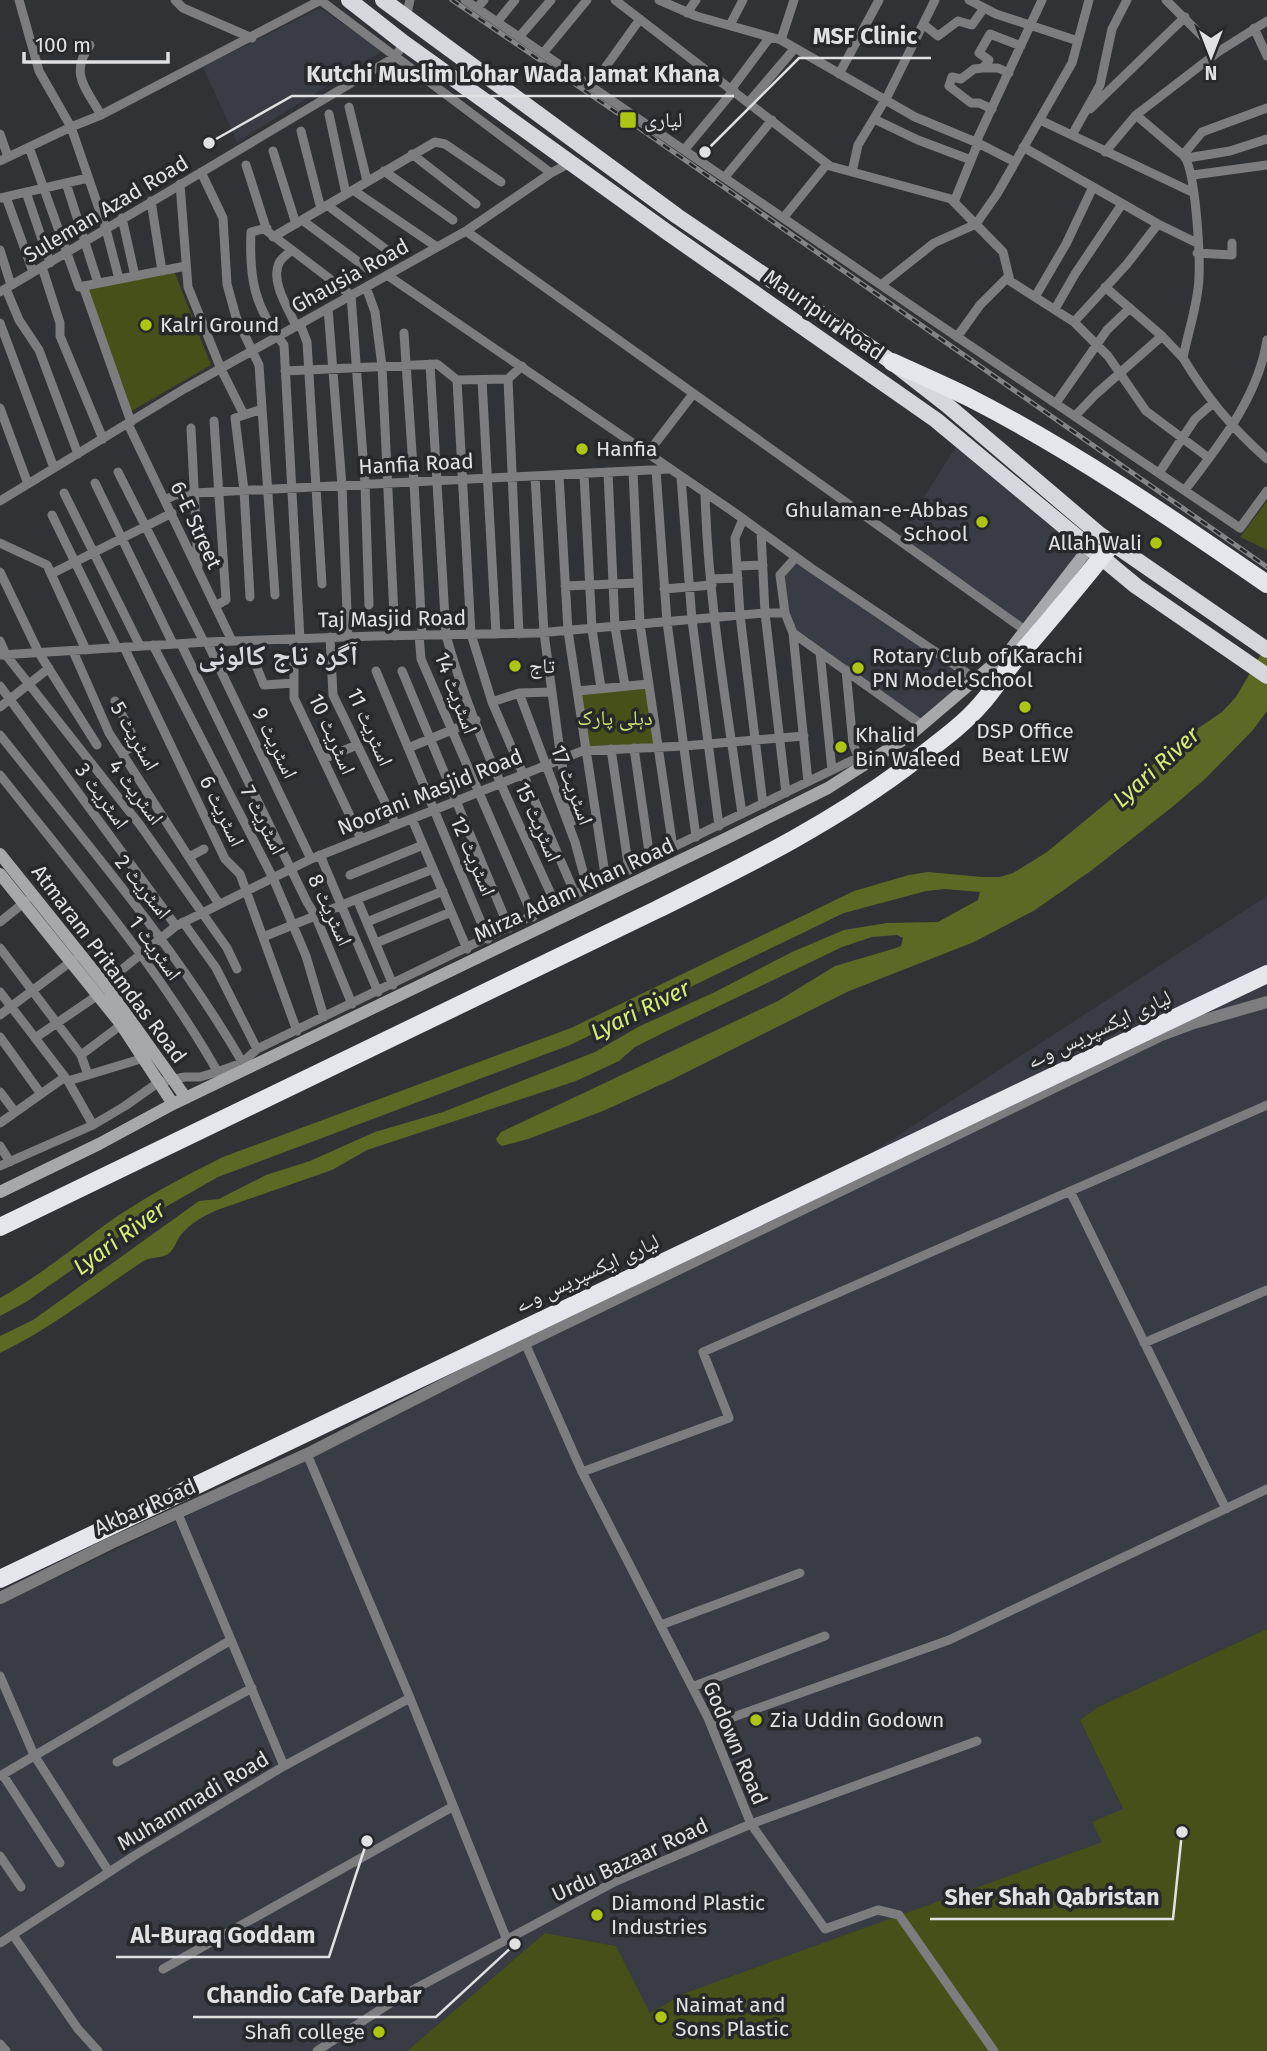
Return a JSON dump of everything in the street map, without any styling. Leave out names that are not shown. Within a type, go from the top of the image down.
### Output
[{"type":"highway","name":"Mauripur Road","points":[[349,0],[570,163],[936,420],[1100,546],[1151,570],[1267,650]]},
{"type":"highway","name":"Mauripur Road","points":[[383,0],[677,216],[892,362],[947,405],[1100,546],[1136,586],[1267,676]]},
{"type":"highway","points":[[892,362],[970,398],[1143,499],[1267,584]]},
{"type":"highway","points":[[0,1227],[656,911],[790,842],[858,802],[953,731],[982,704],[985,685],[1035,639],[1100,546]]},
{"type":"highway","points":[[1195,1010],[1267,974]]},
{"type":"highway","points":[[1195,1010],[1267,988]]},
{"type":"highway","name":"لیاری ایکسپریس وے","points":[[0,1579],[1118,1044],[1195,1010]]},
{"type":"main road","name":"Mirza Adam Khan Road","points":[[0,1192],[99,1144],[186,1098],[220,1076],[351,1017],[828,788],[861,762],[985,685],[1010,650],[1100,546]]},
{"type":"main road","name":"Atmaram Pritamdas Road","points":[[0,854],[28,900],[101,989],[166,1080],[173,1104]]},
{"type":"main road","name":"Atmaram Pritamdas Road","points":[[0,874],[28,900]]},
{"type":"main road","name":"Atmaram Pritamdas Road","points":[[101,989],[121,1025],[145,1058],[186,1098]]},
{"type":"street","points":[[19,0],[39,71],[71,127],[106,229],[119,279]]},
{"type":"street","points":[[175,0],[183,8],[252,38]]},
{"type":"street","points":[[0,134],[4,159],[101,115],[320,0],[551,173]]},
{"type":"street","points":[[406,18],[411,0]]},
{"type":"street","points":[[466,0],[1240,528],[1267,491]]},
{"type":"street","points":[[477,8],[484,0]]},
{"type":"street","points":[[498,21],[515,0]]},
{"type":"street","points":[[520,36],[551,0]]},
{"type":"street","points":[[544,52],[587,0]]},
{"type":"street","points":[[615,0],[827,164],[951,199],[1003,252],[1010,281],[1074,321],[1120,373],[1146,411],[1209,458]]},
{"type":"street","points":[[659,0],[687,13],[781,40],[915,117],[977,142],[1015,162]]},
{"type":"street","points":[[687,13],[696,0]]},
{"type":"street","points":[[730,25],[743,0]]},
{"type":"street","points":[[781,40],[794,0]]},
{"type":"street","points":[[839,74],[879,0]]},
{"type":"street","points":[[852,172],[858,145],[885,100],[935,0]]},
{"type":"street","points":[[969,0],[1030,26],[1078,41]]},
{"type":"street","points":[[954,202],[977,142],[1042,0]]},
{"type":"street","points":[[1072,135],[1100,86],[1112,29],[1127,0]]},
{"type":"street","points":[[881,285],[934,243],[976,224],[997,194],[1072,63],[1085,1]]},
{"type":"street","points":[[1173,2],[1218,52]]},
{"type":"street","points":[[923,24],[938,36],[958,21],[972,25],[984,8]]},
{"type":"street","points":[[1081,118],[1185,17]]},
{"type":"street","points":[[592,86],[640,19]]},
{"type":"street","points":[[1105,152],[1136,115],[1218,52],[1267,21]]},
{"type":"street","points":[[1254,28],[1267,57]]},
{"type":"street","points":[[983,68],[989,60],[979,53],[990,34],[1021,46]]},
{"type":"street","points":[[685,149],[770,37]]},
{"type":"street","name":"Suleman Azad Road","points":[[5,289],[395,58],[404,43]]},
{"type":"street","points":[[90,45],[80,63],[78,74],[101,115]]},
{"type":"street","points":[[749,102],[795,48]]},
{"type":"street","points":[[992,109],[979,103],[971,103],[949,86],[952,77],[961,79],[974,69],[983,68],[998,68],[1009,72]]},
{"type":"street","points":[[349,107],[367,181]]},
{"type":"street","points":[[1185,156],[1202,132],[1267,108]]},
{"type":"street","points":[[329,114],[349,192],[437,247]]},
{"type":"street","points":[[1136,115],[1185,156],[1193,175],[1199,278],[1183,358]]},
{"type":"street","points":[[874,119],[918,140],[971,160]]},
{"type":"street","points":[[725,177],[772,120]]},
{"type":"street","points":[[1040,120],[1194,193]]},
{"type":"street","points":[[301,131],[324,207],[391,253]]},
{"type":"street","points":[[1185,156],[1230,151],[1267,139]]},
{"type":"street","points":[[273,237],[412,154],[438,142],[501,181]]},
{"type":"street","name":"6-E Street","points":[[29,147],[79,287],[83,286],[130,423],[232,641]]},
{"type":"street","points":[[1023,147],[1197,248],[1232,255],[1233,243]]},
{"type":"street","points":[[273,151],[299,222],[368,269]]},
{"type":"street","points":[[412,154],[476,204]]},
{"type":"street","name":"Ghausia Road","points":[[0,499],[220,369],[466,231],[570,163]]},
{"type":"street","points":[[784,217],[827,164]]},
{"type":"street","points":[[246,165],[267,228],[273,237],[351,295],[365,484],[369,605]]},
{"type":"street","points":[[1193,175],[1267,165]]},
{"type":"street","points":[[384,171],[453,220]]},
{"type":"street","points":[[201,173],[223,218],[228,284],[236,317],[259,365],[275,595]]},
{"type":"street","points":[[33,272],[3,197],[88,178]]},
{"type":"street","points":[[66,183],[99,283]]},
{"type":"street","points":[[180,184],[188,286],[220,369],[244,415]]},
{"type":"street","points":[[1035,297],[1066,244],[1093,187]]},
{"type":"street","points":[[26,192],[60,323],[60,336],[103,439]]},
{"type":"street","points":[[151,201],[162,271]]},
{"type":"street","points":[[1055,310],[1074,274],[1122,204]]},
{"type":"street","points":[[122,218],[135,276]]},
{"type":"street","points":[[1074,321],[1158,224]]},
{"type":"street","name":"اسٹریٹ 10","points":[[267,228],[251,232],[250,266],[252,285],[261,306],[284,345],[293,488],[297,639],[294,698],[361,839]]},
{"type":"street","points":[[466,231],[1026,631]]},
{"type":"street","points":[[0,250],[5,289],[19,320],[39,350],[78,454]]},
{"type":"street","points":[[291,251],[279,262],[277,278],[281,293],[307,342],[321,584]]},
{"type":"street","points":[[83,286],[186,266]]},
{"type":"street","points":[[387,275],[985,685]]},
{"type":"street","points":[[957,337],[981,305],[1009,276]]},
{"type":"street","points":[[366,287],[375,312],[382,366],[396,636]]},
{"type":"street","points":[[1105,287],[1163,336],[1183,358],[1232,428],[1267,459]]},
{"type":"street","points":[[328,308],[342,486],[348,637]]},
{"type":"street","points":[[1056,403],[1107,330],[1130,308]]},
{"type":"street","points":[[0,323],[54,468]]},
{"type":"street","name":"اسٹریٹ 14","points":[[404,333],[414,482],[421,659],[533,917]]},
{"type":"street","points":[[1075,416],[1163,336]]},
{"type":"street","points":[[1185,490],[1232,428],[1264,359],[1267,340]]},
{"type":"street","name":"اسٹریٹ 15","points":[[430,364],[446,635],[454,666],[501,783],[556,905]]},
{"type":"street","points":[[285,371],[438,364],[457,380],[482,380],[508,379],[522,366]]},
{"type":"street","points":[[508,379],[519,634]]},
{"type":"street","points":[[457,380],[471,634],[492,702],[576,896]]},
{"type":"street","points":[[482,380],[496,634]]},
{"type":"street","points":[[647,454],[693,394]]},
{"type":"street","points":[[1159,473],[1195,419],[1213,403]]},
{"type":"street","points":[[0,408],[28,484]]},
{"type":"street","points":[[250,597],[244,491],[235,418],[262,408]]},
{"type":"street","points":[[214,421],[226,600],[215,606]]},
{"type":"street","points":[[191,428],[199,571]]},
{"type":"street","name":"Hanfia Road","points":[[165,500],[175,495],[194,493],[669,469]]},
{"type":"street","points":[[656,470],[667,622],[696,837]]},
{"type":"street","points":[[633,471],[640,624],[673,848]]},
{"type":"street","name":"اسٹریٹ 9","points":[[118,472],[341,906],[378,992]]},
{"type":"street","points":[[608,472],[615,626],[625,686]]},
{"type":"street","points":[[584,474],[592,629],[601,688]]},
{"type":"street","points":[[559,475],[568,631],[606,881]]},
{"type":"street","points":[[535,476],[544,633],[561,759],[573,821],[568,823]]},
{"type":"street","points":[[681,477],[692,620],[719,826]]},
{"type":"street","name":"اسٹریٹ 8","points":[[95,483],[292,868],[316,917],[352,1004]]},
{"type":"street","points":[[64,493],[140,646]]},
{"type":"street","points":[[705,493],[715,618],[742,814]]},
{"type":"street","points":[[51,574],[172,513]]},
{"type":"street","name":"اسٹریٹ 6","points":[[52,514],[225,859],[240,874],[297,1031]]},
{"type":"street","points":[[743,519],[735,538],[740,615],[764,804]]},
{"type":"street","points":[[761,532],[765,613],[786,793]]},
{"type":"street","points":[[0,543],[47,565],[86,650]]},
{"type":"street","points":[[796,557],[780,575],[785,613],[793,633],[808,782]]},
{"type":"street","points":[[737,566],[763,565]]},
{"type":"street","points":[[0,572],[39,653],[97,745]]},
{"type":"street","points":[[664,589],[738,578]]},
{"type":"street","points":[[565,586],[638,583]]},
{"type":"street","name":"Taj Masjid Road","points":[[3,655],[205,642],[544,633],[785,613]]},
{"type":"street","points":[[793,633],[922,725]]},
{"type":"street","name":"اسٹریٹ 11","points":[[331,637],[333,695],[396,825]]},
{"type":"street","name":"اسٹریٹ 4","points":[[0,641],[3,655],[29,683],[140,825],[227,948],[237,969]]},
{"type":"street","points":[[246,641],[264,685],[294,683]]},
{"type":"street","name":"اسٹریٹ 7","points":[[153,646],[273,878],[306,956],[324,1017]]},
{"type":"street","name":"اسٹریٹ 5","points":[[73,651],[109,733],[219,904]]},
{"type":"street","points":[[820,652],[832,770]]},
{"type":"street","points":[[0,707],[49,668]]},
{"type":"street","points":[[244,1066],[257,1049],[832,770],[861,762],[853,744],[846,670]]},
{"type":"street","name":"اسٹریٹ 12","points":[[376,671],[488,939]]},
{"type":"street","points":[[402,671],[509,929]]},
{"type":"street","points":[[578,691],[648,684]]},
{"type":"street","name":"اسٹریٹ 3","points":[[0,686],[179,924],[216,968],[257,1049]]},
{"type":"street","points":[[492,702],[519,693],[552,692]]},
{"type":"street","name":"اسٹریٹ 17","points":[[519,693],[568,823],[587,890]]},
{"type":"street","points":[[116,701],[137,744],[122,753]]},
{"type":"street","points":[[408,748],[476,720]]},
{"type":"street","name":"اسٹریٹ 2","points":[[0,735],[161,937],[208,1004],[244,1066]]},
{"type":"street","name":"Noorani Masjid Road","points":[[35,1038],[101,989],[179,924],[315,857],[435,811],[546,764],[587,751],[804,736]]},
{"type":"street","points":[[323,759],[358,745]]},
{"type":"street","points":[[634,748],[650,859]]},
{"type":"street","points":[[611,749],[629,870]]},
{"type":"street","name":"اسٹریٹ 1","points":[[0,775],[140,954],[201,1042],[220,1076]]},
{"type":"street","points":[[412,819],[467,949]]},
{"type":"street","points":[[350,875],[423,845]]},
{"type":"street","points":[[189,857],[204,849]]},
{"type":"street","points":[[263,937],[433,869]]},
{"type":"street","points":[[367,922],[443,891]]},
{"type":"street","points":[[357,899],[393,985]]},
{"type":"street","points":[[0,922],[28,900]]},
{"type":"street","points":[[376,943],[452,912]]},
{"type":"street","points":[[0,948],[81,1055],[88,1075]]},
{"type":"street","points":[[0,1014],[75,959]]},
{"type":"street","points":[[0,992],[66,1079],[93,1125]]},
{"type":"street","name":"Akbar Road","points":[[0,1598],[111,1543],[307,1454],[525,1343],[1159,1036],[1267,1002]]},
{"type":"street","points":[[81,1055],[121,1025]]},
{"type":"street","points":[[0,1037],[41,1094]]},
{"type":"street","points":[[0,1123],[66,1079],[145,1058]]},
{"type":"street","points":[[0,1166],[93,1125],[166,1080],[220,1076]]},
{"type":"street","points":[[0,1091],[15,1112]]},
{"type":"street","points":[[582,1472],[729,1418],[703,1352],[1267,1105]]},
{"type":"street","points":[[0,1146],[10,1161]]},
{"type":"street","points":[[1070,1191],[1226,1509]]},
{"type":"street","points":[[1144,1343],[1267,1290]]},
{"type":"street","name":"Godown Road","points":[[525,1343],[582,1472],[711,1726],[751,1824],[825,1929],[878,1910],[899,1915],[994,2051]]},
{"type":"street","points":[[307,1454],[410,1698],[507,1940]]},
{"type":"street","points":[[711,1726],[949,1640],[1267,1489]]},
{"type":"street","points":[[178,1514],[284,1766]]},
{"type":"street","points":[[661,1626],[800,1573]]},
{"type":"street","points":[[692,1687],[825,1636]]},
{"type":"street","points":[[60,1863],[1,1776],[231,1640]]},
{"type":"street","points":[[0,1676],[34,1755],[109,1872]]},
{"type":"street","points":[[117,1762],[252,1688]]},
{"type":"street","name":"Muhammadi Road","points":[[4,1938],[284,1766],[410,1698]]},
{"type":"street","name":"Urdu Bazaar Road","points":[[317,2051],[398,1998],[616,1881],[751,1824],[977,1741]]},
{"type":"street","points":[[163,1969],[452,1807]]},
{"type":"street","points":[[0,1856],[21,1887]]},
{"type":"street","points":[[4,1938],[98,2051]]},
{"type":"street","points":[[0,2044],[6,2051]]},
{"type":"shaded area","points":[[320,8],[383,51],[237,142],[203,67]]},
{"type":"shaded area","name":"Ghulaman-e-Abbas School","points":[[960,440],[1094,558],[1027,632],[897,540]]},
{"type":"shaded area","name":"Rotary Club of Karachi PN Model School","points":[[796,557],[977,680],[922,725],[793,633],[780,575]]},
{"type":"shaded area","points":[[1267,896],[1267,1629],[1098,1707],[1080,1720],[1123,1810],[1103,1842],[685,1993],[650,2013],[616,1946],[545,1933],[407,2051],[0,2051],[0,1604],[276,1474],[473,1373],[703,1262]]},
{"type":"green space","name":"Kalri Ground","points":[[173,268],[211,365],[128,413],[82,286]]},
{"type":"green space","points":[[1267,501],[1267,550],[1240,537]]},
{"type":"green space","name":"دہلی پارک","points":[[648,684],[658,747],[588,751],[578,690]]},
{"type":"green space","points":[[1267,1629],[1267,2051],[407,2051],[545,1933],[616,1946],[650,2013],[685,1993],[1102,1842],[1092,1822],[1123,1809],[1080,1720],[1098,1707]]},
{"type":"water","name":"Lyari River","points":[[1267,644],[1267,711],[1253,730],[1206,778],[1171,808],[1092,870],[1035,910],[974,942],[849,991],[603,1111],[528,1139],[502,1146],[496,1139],[501,1132],[778,1001],[835,966],[901,946],[903,938],[897,935],[872,937],[842,947],[635,1047],[619,1061],[576,1081],[367,1150],[332,1170],[214,1211],[188,1227],[168,1254],[145,1260],[55,1321],[0,1353],[0,1336],[33,1320],[199,1201],[219,1199],[266,1175],[310,1161],[375,1132],[443,1112],[595,1052],[638,1027],[715,992],[792,952],[844,930],[887,923],[938,922],[978,900],[980,892],[945,889],[926,891],[844,913],[570,1045],[218,1177],[146,1218],[26,1302],[0,1316],[0,1298],[131,1208],[223,1157],[571,1028],[854,891],[928,872],[982,877],[1000,877],[1013,873],[1047,852],[1191,733],[1222,712],[1236,697]]},
{"type":"railway","points":[[452,0],[1267,567]]},
{"type":"place","name":"لیاری","points":[[628,120]]},
{"type":"place","name":"Kutchi Muslim Lohar Wada Jamat Khana","points":[[209,143]]},
{"type":"place","name":"MSF Clinic","points":[[705,152]]},
{"type":"place","name":"Kalri Ground","points":[[146,325]]},
{"type":"place","name":"Hanfia","points":[[582,449]]},
{"type":"place","name":"Ghulaman-e-Abbas School","points":[[982,522]]},
{"type":"place","name":"Allah Wali","points":[[1156,543]]},
{"type":"place","name":"تاج","points":[[515,666]]},
{"type":"place","name":"Rotary Club of Karachi PN Model School","points":[[858,668]]},
{"type":"place","name":"DSP Office Beat LEW","points":[[1025,707]]},
{"type":"place","name":"Khalid Bin Waleed","points":[[841,747]]},
{"type":"place","name":"Zia Uddin Godown","points":[[756,1720]]},
{"type":"place","name":"Sher Shah Qabristan","points":[[1182,1832]]},
{"type":"place","name":"Al-Buraq Goddam","points":[[367,1841]]},
{"type":"place","name":"Diamond Plastic Industries","points":[[597,1915]]},
{"type":"place","name":"Chandio Cafe Darbar","points":[[515,1944]]},
{"type":"place","name":"Naimat and Sons Plastic","points":[[661,2017]]},
{"type":"place","name":"Shafi college","points":[[379,2032]]},
{"type":"district","name":"آگرہ تاج کالونی","points":[[278,655]]}]
